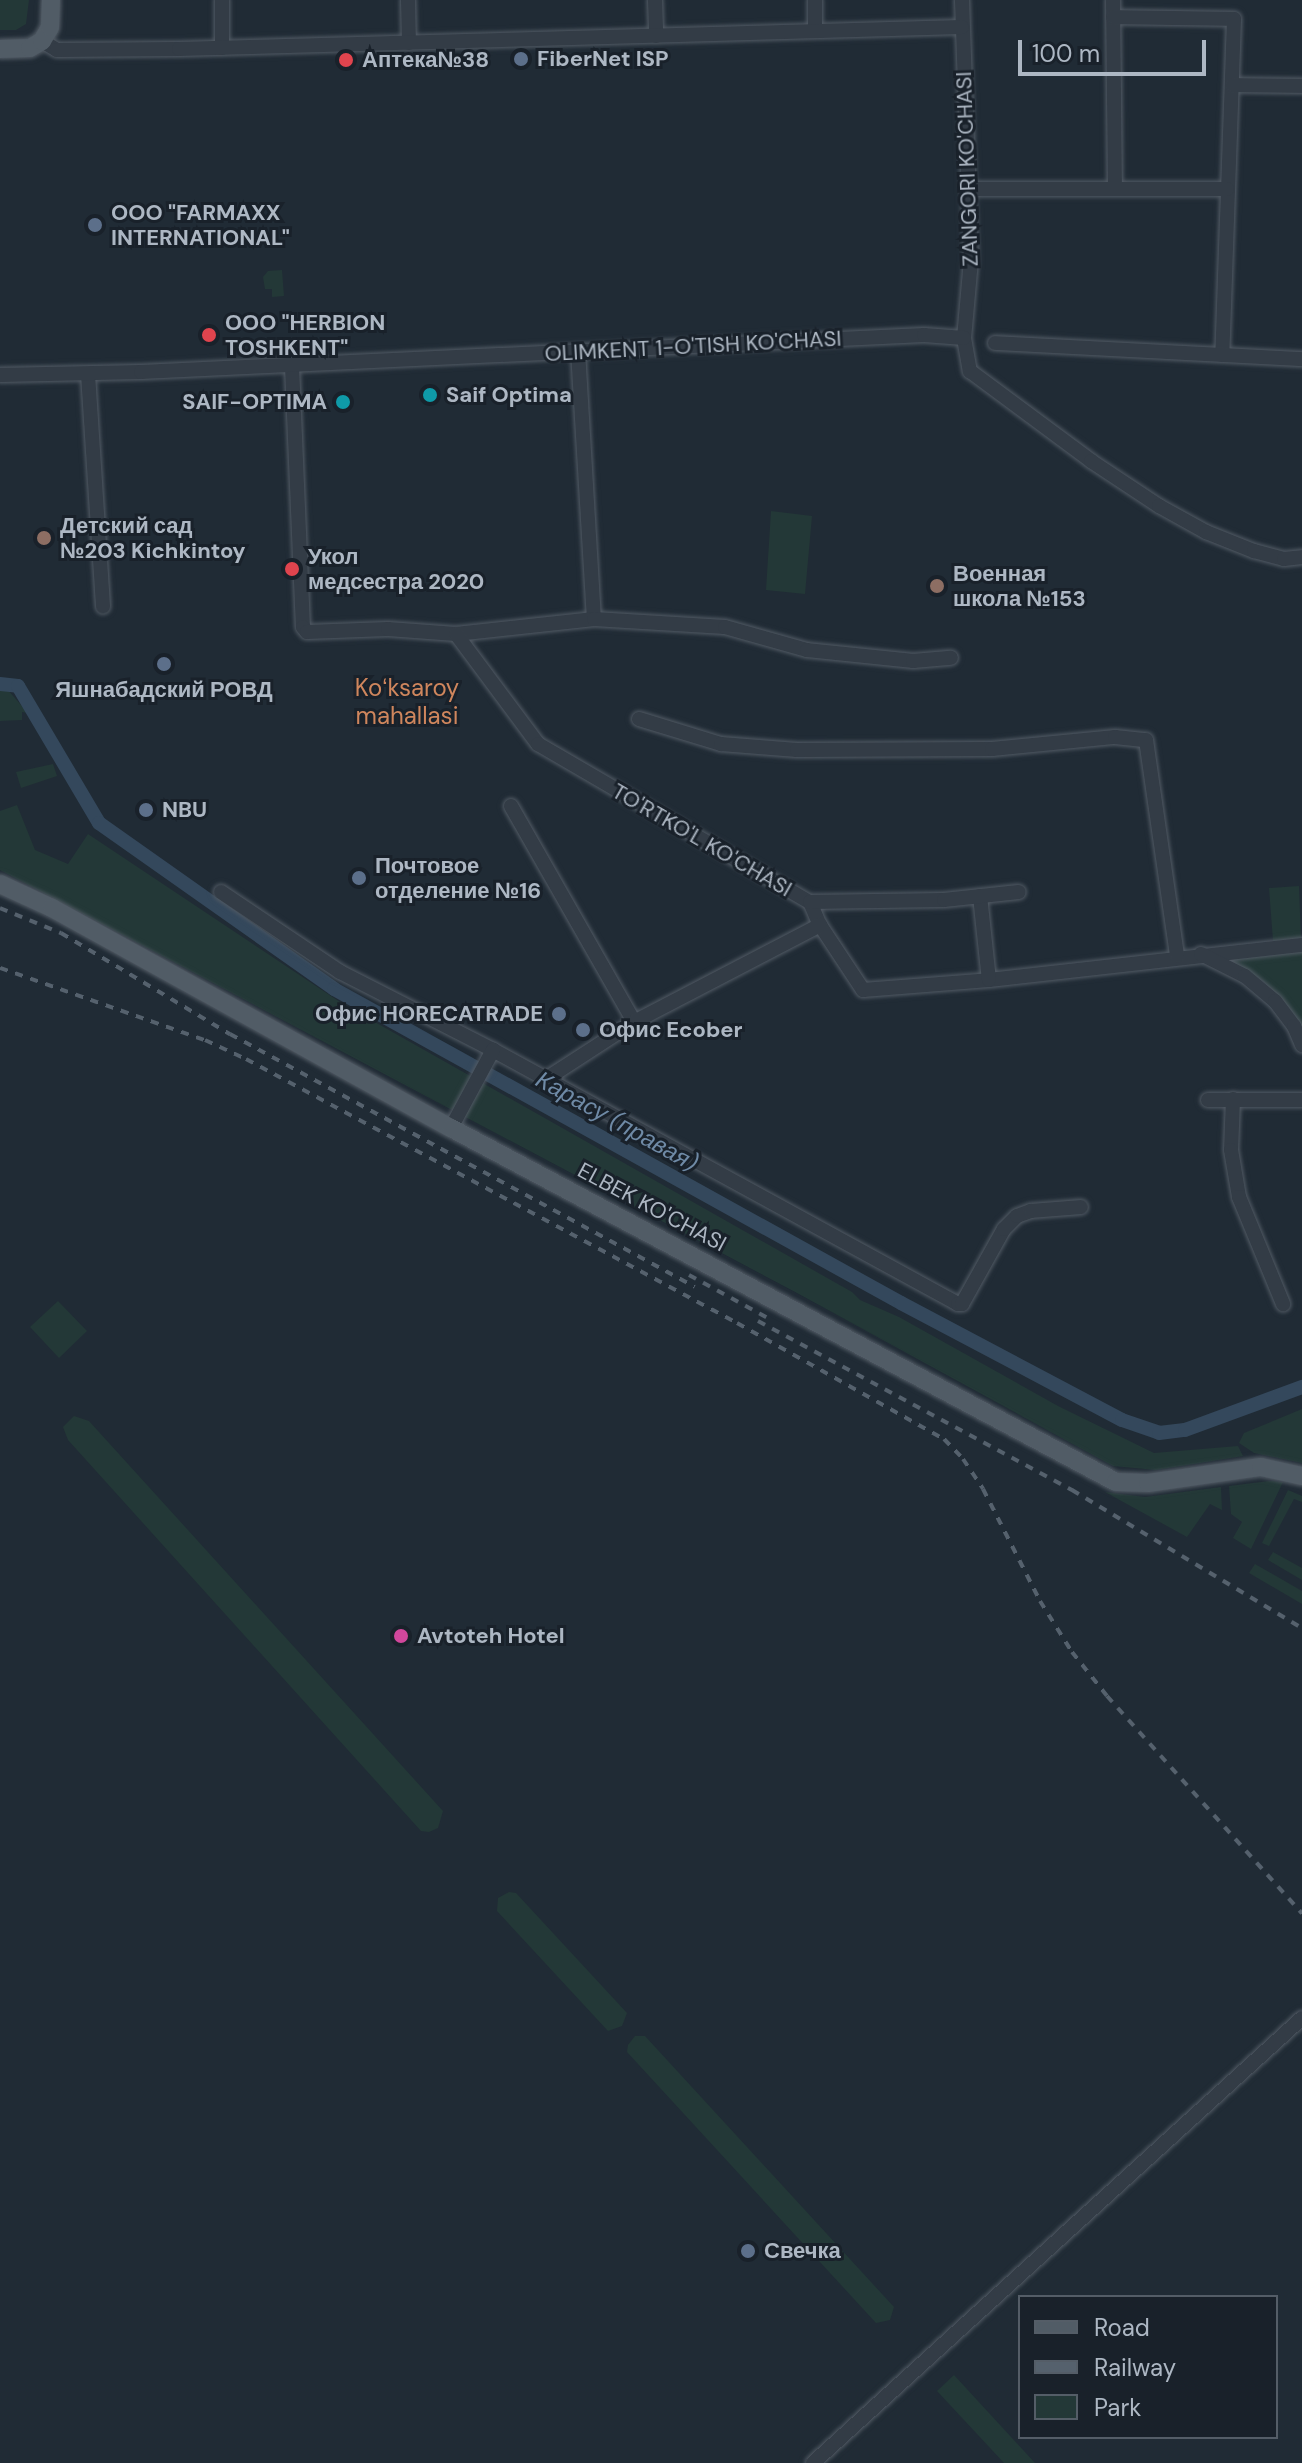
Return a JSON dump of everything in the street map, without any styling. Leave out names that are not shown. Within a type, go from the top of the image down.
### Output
[{"type":"main road","points":[[0,49],[30,48],[42,41],[50,27],[51,0]]},
{"type":"main road","name":"ELBEK KO'CHASI","points":[[0,884],[52,908],[451,1128],[1116,1482],[1148,1483],[1261,1467],[1302,1476]]},
{"type":"street","points":[[222,0],[222,48]]},
{"type":"street","points":[[408,0],[409,43]]},
{"type":"street","points":[[655,0],[656,36]]},
{"type":"street","points":[[815,0],[815,31]]},
{"type":"street","name":"ZANGORI KO'CHASI","points":[[962,0],[971,260],[964,338]]},
{"type":"street","points":[[1113,0],[1115,187]]},
{"type":"street","points":[[1113,17],[1234,19],[1222,355]]},
{"type":"street","points":[[42,41],[57,50],[222,48],[962,27]]},
{"type":"street","points":[[1232,85],[1302,86]]},
{"type":"street","points":[[970,189],[1227,189]]},
{"type":"street","name":"OLIMKENT 1-O'TISH KO'CHASI","points":[[0,375],[292,366],[924,335],[964,338]]},
{"type":"street","points":[[964,338],[970,371],[1125,484],[1206,532],[1284,559],[1302,557]]},
{"type":"street","points":[[995,343],[1302,359]]},
{"type":"street","points":[[578,351],[594,619]]},
{"type":"street","points":[[292,366],[304,630],[307,632],[388,629],[456,634],[594,619],[725,627],[807,650],[913,661],[951,658]]},
{"type":"street","points":[[88,374],[103,607]]},
{"type":"street","name":"TO'RTKO'L KO'CHASI","points":[[456,634],[538,744],[810,902],[820,925],[863,990],[989,980],[1177,956],[1302,945]]},
{"type":"street","points":[[639,719],[721,744],[797,750],[992,749],[1115,737],[1146,740],[1177,956]]},
{"type":"street","points":[[511,806],[634,1022]]},
{"type":"street","points":[[221,892],[340,972],[493,1050],[958,1304],[962,1304],[1004,1229],[1017,1216],[1031,1211],[1081,1207]]},
{"type":"street","points":[[810,902],[944,900],[1019,892]]},
{"type":"street","points":[[980,896],[989,980]]},
{"type":"street","points":[[546,1079],[634,1022],[820,925]]},
{"type":"street","points":[[1201,954],[1245,976],[1275,1001],[1294,1026],[1302,1045]]},
{"type":"street","points":[[451,1128],[493,1050]]},
{"type":"street","points":[[1233,1099],[1231,1150],[1239,1197],[1283,1304]]},
{"type":"street","points":[[1208,1100],[1302,1100]]},
{"type":"street","points":[[813,2463],[1302,2018]]},
{"type":"green space","points":[[0,0],[29,0],[26,24],[16,30],[0,30]]},
{"type":"green space","points":[[282,270],[284,296],[272,297],[272,289],[265,289],[263,277],[268,271]]},
{"type":"green space","points":[[771,511],[812,516],[805,594],[766,590]]},
{"type":"green space","points":[[0,689],[7,689],[28,713],[22,712],[22,720],[0,721]]},
{"type":"green space","points":[[53,764],[57,776],[21,788],[16,772]]},
{"type":"green space","points":[[17,805],[35,850],[68,864],[88,834],[343,1004],[852,1292],[860,1300],[899,1317],[1058,1406],[1154,1453],[1238,1446],[1243,1456],[1156,1470],[1113,1466],[797,1293],[0,870],[0,811]]},
{"type":"green space","points":[[1299,886],[1301,940],[1273,941],[1269,888]]},
{"type":"green space","points":[[1302,952],[1302,1033],[1264,982],[1224,957]]},
{"type":"green space","points":[[58,1301],[87,1331],[59,1358],[30,1327]]},
{"type":"green space","points":[[1302,1409],[1302,1463],[1254,1453],[1239,1443],[1244,1433]]},
{"type":"green space","points":[[74,1416],[89,1421],[443,1811],[438,1828],[421,1831],[68,1440],[63,1427]]},
{"type":"green space","points":[[1283,1482],[1251,1549],[1233,1538],[1242,1522],[1231,1514],[1229,1486]]},
{"type":"green space","points":[[1221,1487],[1222,1510],[1210,1504],[1187,1537],[1105,1492],[1145,1497]]},
{"type":"green space","points":[[1288,1490],[1302,1496],[1302,1502],[1294,1499],[1269,1546],[1262,1543]]},
{"type":"green space","points":[[1273,1552],[1302,1568],[1302,1580],[1268,1560]]},
{"type":"green space","points":[[1255,1564],[1302,1591],[1302,1604],[1249,1573]]},
{"type":"green space","points":[[509,1892],[516,1893],[627,2013],[622,2026],[608,2031],[497,1911],[498,1898]]},
{"type":"green space","points":[[635,2036],[645,2036],[894,2307],[890,2320],[876,2323],[627,2052]]},
{"type":"green space","points":[[954,2375],[1035,2463],[1004,2463],[937,2391]]},
{"type":"waterway","name":"Карасу (правая)","points":[[0,684],[18,686],[99,823],[334,989],[901,1303],[1122,1420],[1159,1433],[1185,1430],[1302,1387]]},
{"type":"railway","points":[[0,908],[61,933],[230,1034],[695,1287]]},
{"type":"railway","points":[[0,968],[205,1040],[246,1059],[737,1323],[944,1439],[963,1459],[983,1489],[1040,1601],[1072,1652],[1107,1696],[1302,1913]]},
{"type":"railway","points":[[689,1275],[773,1321]]},
{"type":"railway","points":[[758,1321],[1072,1490],[1302,1628]]},
{"type":"place","name":"FiberNet ISP","points":[[521,59]]},
{"type":"place","name":"Аптека№38","points":[[346,60]]},
{"type":"place","name":"OOO \"FARMAXX INTERNATIONAL\"","points":[[95,225]]},
{"type":"place","name":"ООО \"HERBION TOSHKENT\"","points":[[209,335]]},
{"type":"place","name":"Saif Optima","points":[[430,395]]},
{"type":"place","name":"SAIF-OPTIMA","points":[[343,402]]},
{"type":"place","name":"Детский сад №203 Kichkintoy","points":[[44,538]]},
{"type":"place","name":"Укол медсестра 2020","points":[[292,569]]},
{"type":"place","name":"Военная школа №153","points":[[937,586]]},
{"type":"place","name":"Яшнабадский РОВД","points":[[164,664]]},
{"type":"place","name":"NBU","points":[[146,810]]},
{"type":"place","name":"Почтовое отделение №16","points":[[359,878]]},
{"type":"place","name":"Офис HORECATRADE","points":[[559,1014]]},
{"type":"place","name":"Офис Ecober","points":[[583,1030]]},
{"type":"place","name":"Avtoteh Hotel","points":[[401,1636]]},
{"type":"place","name":"Свечка","points":[[748,2251]]},
{"type":"district","name":"Koʻksaroy mahallasi","points":[[407,702]]}]
